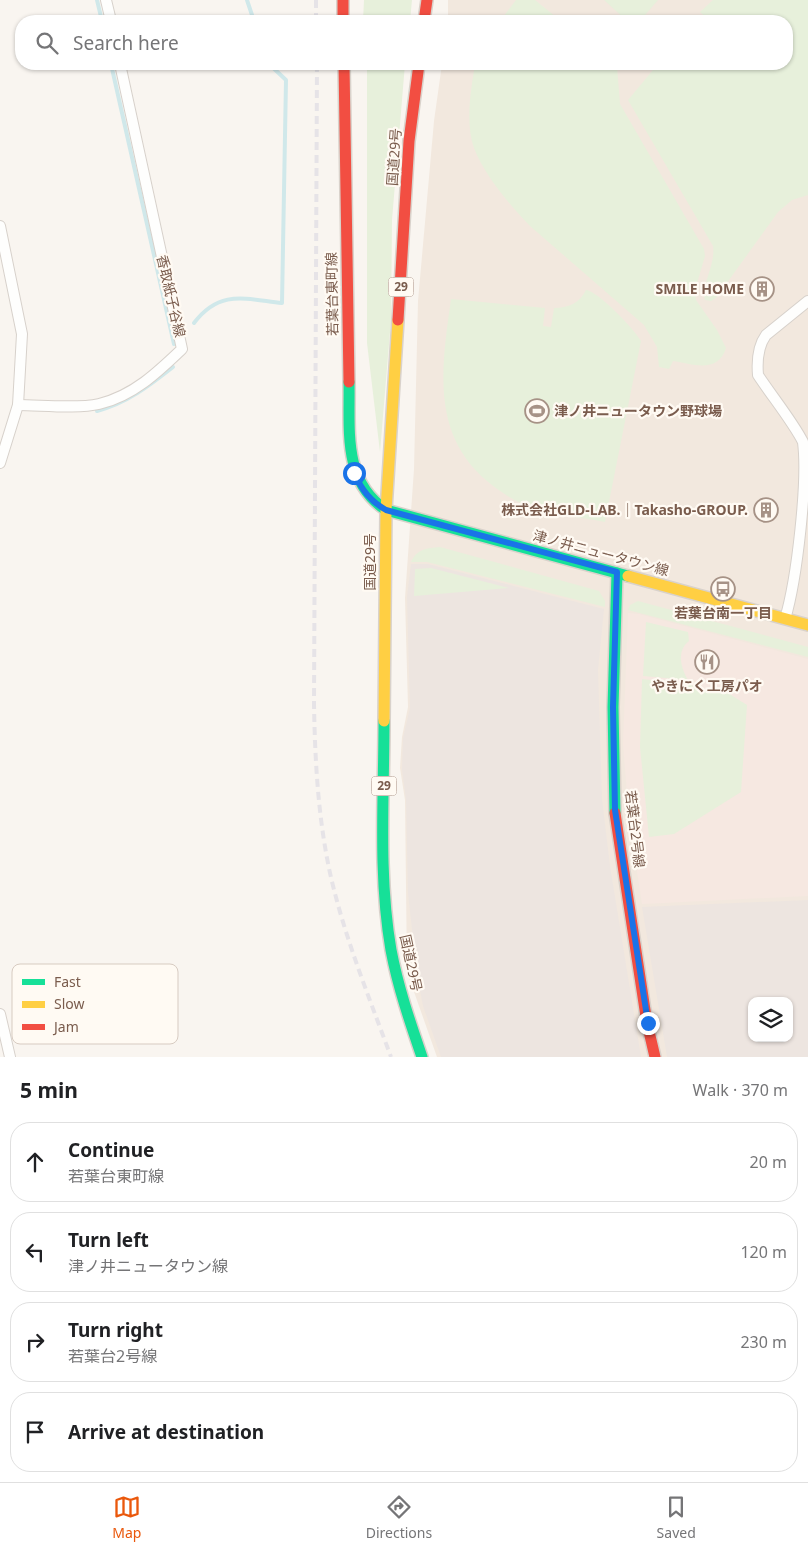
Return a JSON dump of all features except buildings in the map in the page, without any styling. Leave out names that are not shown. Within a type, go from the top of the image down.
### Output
[{"type":"main road","points":[[343,0],[343,15]]},
{"type":"main road","points":[[425,15],[427,0]]},
{"type":"main road","name":"若葉台東町線","points":[[344,70],[350,452],[354,473],[362,490],[374,503],[386,510]]},
{"type":"main road","name":"国道29号","points":[[418,70],[409,141],[386,510],[383,857],[385,909],[393,959],[422,1057]]},
{"type":"main road","name":"津ノ井ニュータウン線","points":[[386,510],[808,625]]},
{"type":"main road","name":"若葉台2号線","points":[[617,572],[613,707],[615,810],[655,1057]]},
{"type":"street","points":[[106,0],[109,15]]},
{"type":"street","name":"香取紙子谷線","points":[[18,405],[98,405],[122,397],[143,384],[182,349],[121,70]]},
{"type":"street","points":[[0,226],[22,334],[18,405],[0,463]]},
{"type":"street","points":[[785,619],[797,578],[807,508],[808,461],[805,441],[758,376],[757,365],[762,341],[766,335],[808,301]]},
{"type":"street","points":[[0,1014],[10,1057]]},
{"type":"shaded area","points":[[448,0],[808,0],[808,1057],[437,1057],[407,972],[405,800],[400,768],[402,737],[408,707],[405,598],[414,469],[418,301],[434,121],[441,70],[793,70],[793,15],[448,15]]},
{"type":"shaded area","points":[[411,564],[428,564],[604,609],[598,670],[602,799],[610,866],[641,1057],[441,1057],[423,1006],[417,975],[408,893],[406,799],[402,770],[403,738],[410,708],[407,597]]},
{"type":"shaded area","points":[[628,613],[639,614],[808,659],[808,896],[642,904],[629,819],[623,744]]},
{"type":"shaded area","points":[[808,900],[808,1057],[667,1057],[642,907]]},
{"type":"green space","points":[[364,0],[412,0],[411,15],[363,15]]},
{"type":"green space","points":[[516,0],[535,0],[554,15],[505,15]]},
{"type":"green space","points":[[604,0],[658,0],[645,15],[620,15]]},
{"type":"green space","points":[[713,0],[808,0],[808,195],[792,200],[778,212],[716,298],[711,301],[705,300],[704,295],[712,261],[713,246],[628,100],[653,70],[793,70],[793,15],[703,15],[700,12]]},
{"type":"green space","points":[[367,70],[404,70],[392,220],[391,320],[380,452],[367,343]]},
{"type":"green space","points":[[474,70],[617,70],[620,104],[704,249],[705,256],[695,290],[696,300],[717,330],[726,348],[717,361],[711,364],[696,365],[673,361],[669,369],[659,367],[657,347],[644,325],[530,226],[506,199],[484,169],[471,138],[469,117]]},
{"type":"green space","name":"津ノ井ニュータウン野球場","points":[[586,290],[592,292],[607,304],[624,320],[641,341],[605,522],[541,511],[515,500],[492,485],[469,462],[456,442],[448,420],[444,397],[443,373],[451,299],[545,308],[543,326],[551,327],[554,308],[573,304]]},
{"type":"green space","points":[[440,547],[599,591],[605,601],[605,607],[427,562],[411,562],[419,552]]},
{"type":"green space","points":[[431,568],[509,588],[414,596],[415,569]]},
{"type":"green space","points":[[638,601],[808,647],[808,657],[628,610],[630,605]]},
{"type":"green space","points":[[646,622],[688,632],[689,641],[682,650],[681,660],[688,680],[643,676]]},
{"type":"green space","points":[[642,679],[687,684],[707,690],[723,690],[747,705],[741,792],[674,834],[649,837],[640,747]]},
{"type":"waterway","points":[[97,0],[101,15]]},
{"type":"waterway","points":[[247,0],[252,15]]},
{"type":"waterway","points":[[112,70],[174,344]]},
{"type":"waterway","points":[[194,323],[204,312],[224,301],[245,299],[282,303],[286,80],[275,70]]},
{"type":"waterway","points":[[97,411],[128,399],[173,367]]},
{"type":"railway","points":[[316,0],[316,15]]},
{"type":"railway","points":[[317,70],[314,704],[318,789],[326,852],[342,920],[391,1057]]},
{"type":"traffic: fast","points":[[349,382],[351,453],[355,469],[362,484],[372,498],[386,510],[628,576]]},
{"type":"traffic: fast","points":[[615,813],[613,707],[617,573]]},
{"type":"traffic: fast","points":[[384,721],[383,865],[387,922],[397,977],[422,1057]]},
{"type":"traffic: slow","points":[[384,721],[386,510],[398,320]]},
{"type":"traffic: slow","points":[[628,576],[808,625]]},
{"type":"traffic: jam","points":[[343,0],[343,15]]},
{"type":"traffic: jam","points":[[425,15],[427,0]]},
{"type":"traffic: jam","points":[[344,70],[349,382]]},
{"type":"traffic: jam","points":[[398,320],[409,141],[418,70]]},
{"type":"traffic: jam","points":[[615,813],[647,1023],[655,1057]]},
{"type":"place","name":"SMILE HOME","points":[[762,289]]},
{"type":"place","name":"津ノ井ニュータウン野球場","points":[[537,411]]},
{"type":"place","name":"株式会社GLD-LAB.｜Takasho-GROUP.","points":[[766,510]]},
{"type":"place","name":"若葉台南一丁目","points":[[723,589]]},
{"type":"place","name":"やきにく工房パオ","points":[[707,662]]},
{"type":"route","points":[[354,473],[362,490],[374,503],[386,510],[617,572],[613,707],[615,810],[648,1023]]}]
